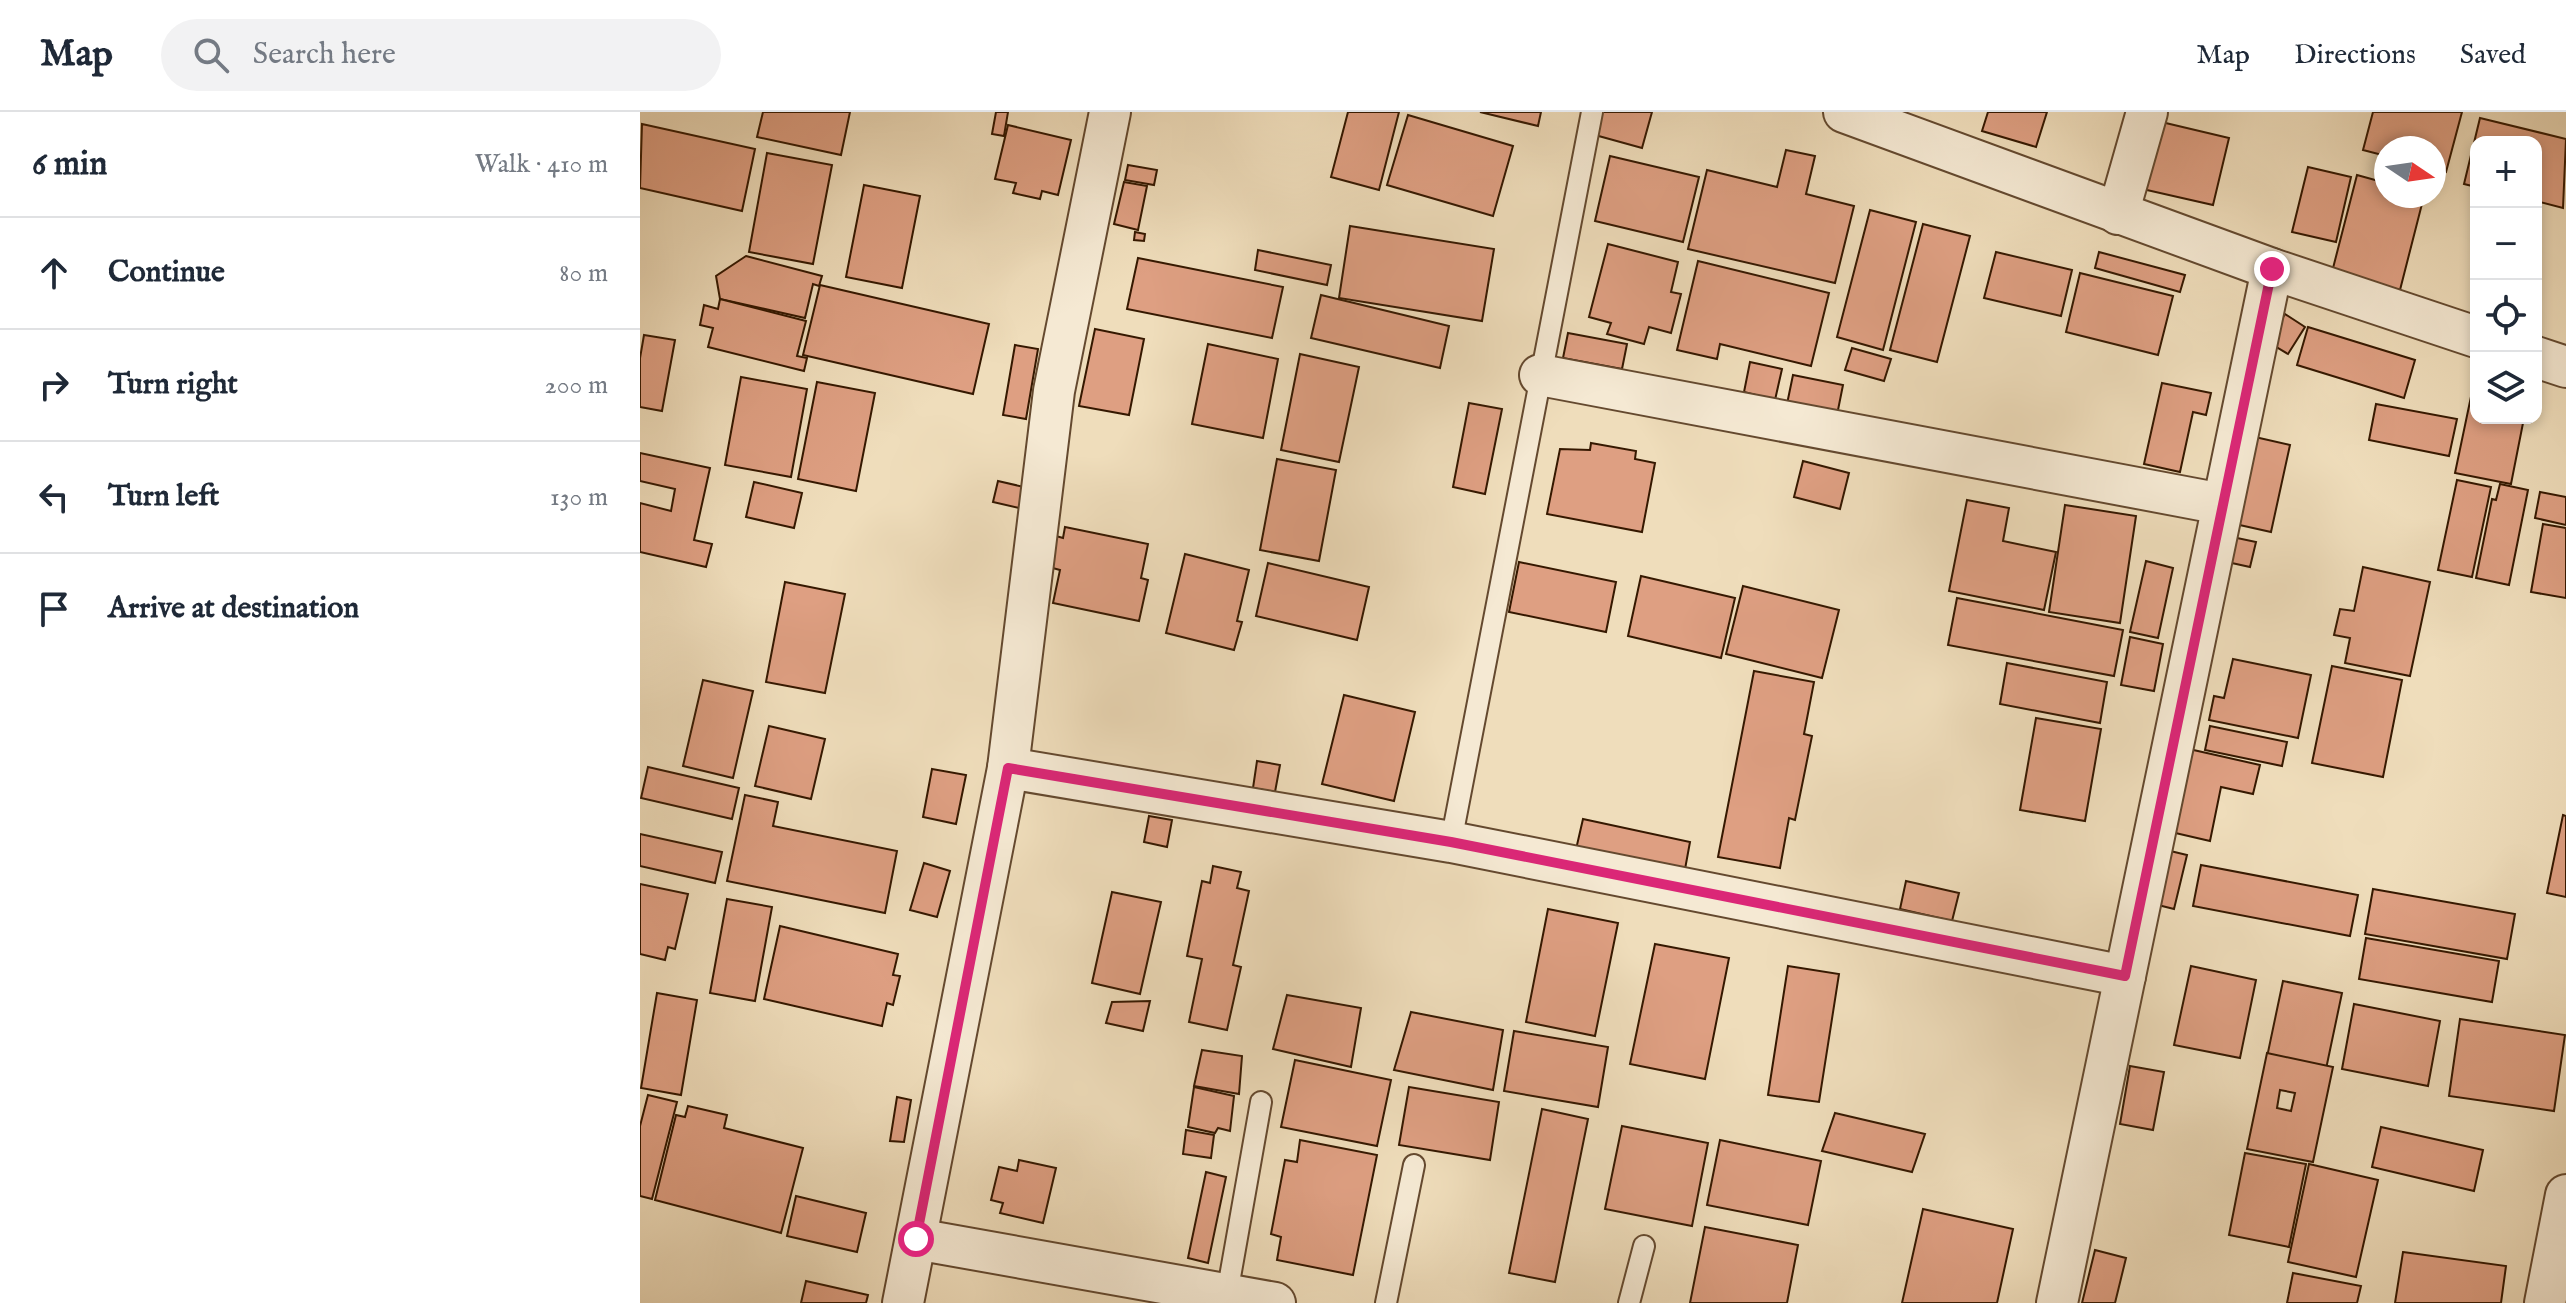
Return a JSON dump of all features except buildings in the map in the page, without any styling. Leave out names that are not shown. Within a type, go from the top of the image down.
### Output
[{"type":"street","points":[[903,1303],[1008,768],[1054,391],[1110,112]]},
{"type":"street","points":[[1844,112],[2272,269],[2470,335]]},
{"type":"street","points":[[2118,214],[2147,112]]},
{"type":"street","points":[[2057,1303],[2272,269]]},
{"type":"street","points":[[2542,359],[2566,367]]},
{"type":"street","points":[[1540,375],[2222,504]]},
{"type":"street","points":[[1008,768],[1451,842],[2125,976]]},
{"type":"street","points":[[2545,1303],[2566,1195]]},
{"type":"street","points":[[916,1239],[1275,1303]]},
{"type":"lane","points":[[1451,842],[1592,112]]},
{"type":"lane","points":[[1227,1294],[1261,1102]]},
{"type":"lane","points":[[1386,1303],[1414,1165]]},
{"type":"lane","points":[[1629,1303],[1644,1246]]},
{"type":"route","points":[[916,1239],[1008,768],[1451,842],[2125,976],[2272,269]]}]
